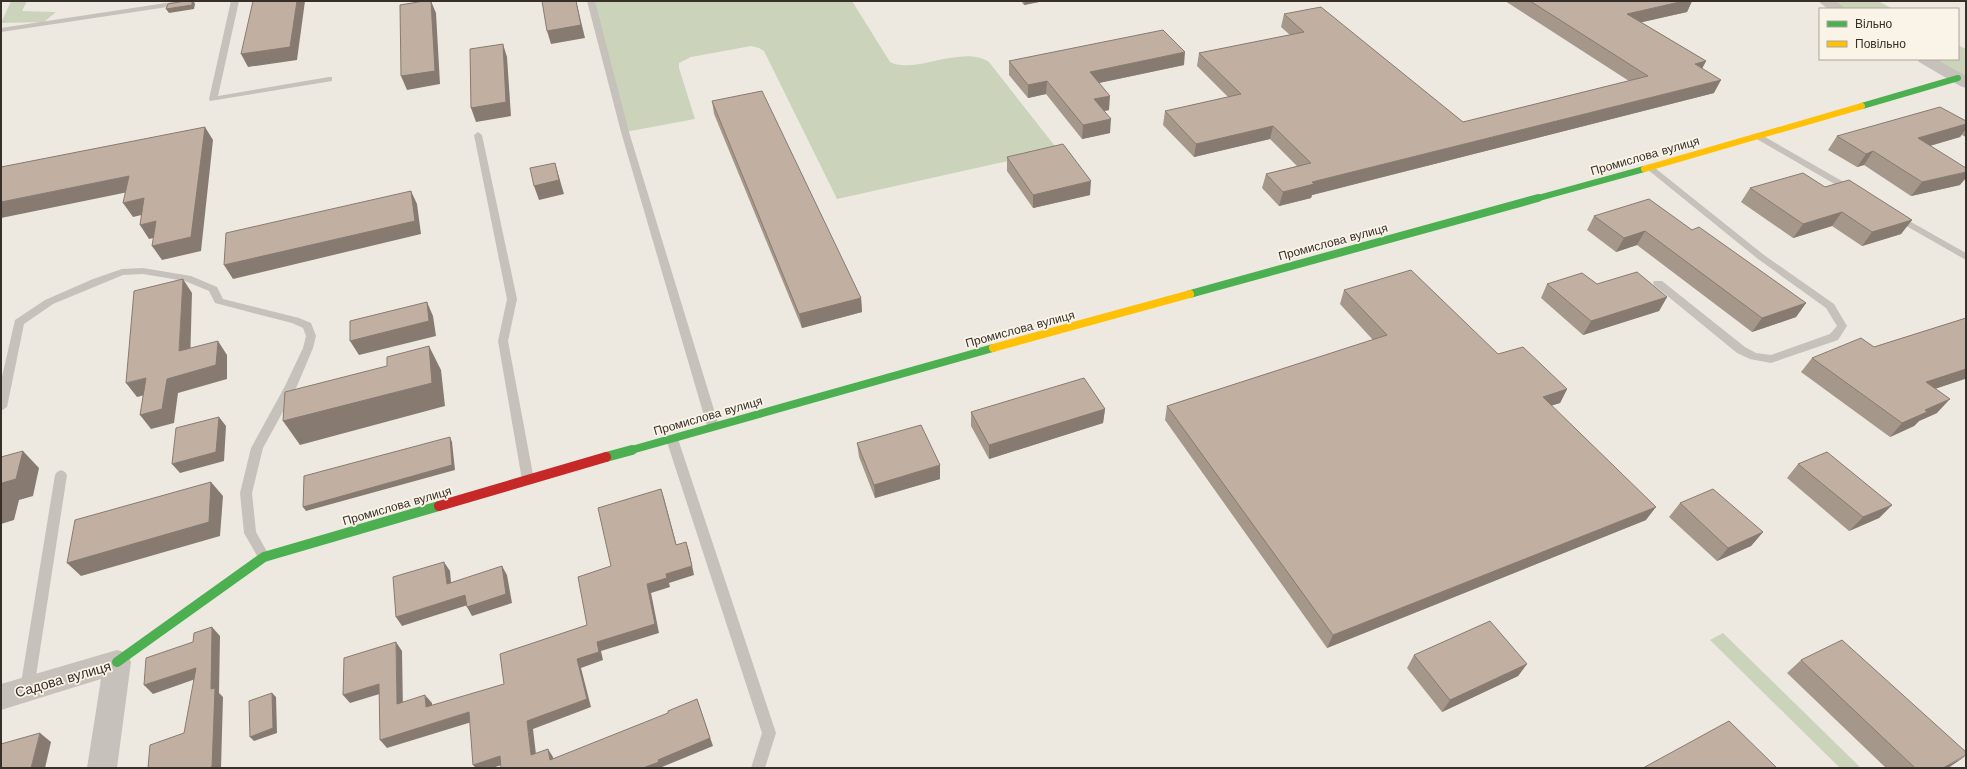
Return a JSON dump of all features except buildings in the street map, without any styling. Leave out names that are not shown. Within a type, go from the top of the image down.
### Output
[{"type":"street","points":[[1825,1],[1837,8]]},
{"type":"street","points":[[1927,60],[1962,81]]},
{"type":"street","name":"Промислова вулиця","points":[[117,662],[264,557],[713,426],[1758,136],[1962,81]]},
{"type":"street","name":"Садова вулиця","points":[[1,697],[117,662],[102,768]]},
{"type":"lane","points":[[1,30],[194,1]]},
{"type":"lane","points":[[235,1],[213,99],[328,79]]},
{"type":"lane","points":[[590,1],[625,132],[713,426]]},
{"type":"lane","points":[[478,135],[512,298],[503,341],[528,480]]},
{"type":"lane","points":[[1758,136],[1859,194]]},
{"type":"lane","points":[[1650,167],[1761,256],[1830,306],[1842,326],[1834,337],[1778,357],[1771,359],[1754,356],[1741,350],[1658,283]]},
{"type":"lane","points":[[1886,210],[1966,257]]},
{"type":"lane","points":[[1,407],[19,322],[49,302],[122,272],[143,270],[187,278],[213,289],[219,301],[294,320],[306,326],[311,336],[308,348],[291,386],[257,448],[246,493],[250,533],[264,557]]},
{"type":"lane","points":[[672,439],[769,732],[758,768]]},
{"type":"lane","points":[[27,689],[61,475]]},
{"type":"green space","points":[[11,1],[27,1],[22,11],[56,12],[44,22],[1,23]]},
{"type":"green space","points":[[591,1],[852,1],[890,62],[900,65],[912,65],[966,56],[978,57],[989,62],[1058,150],[837,199],[764,51],[751,46],[691,57],[679,63],[679,68],[695,119],[625,132]]},
{"type":"green space","points":[[1825,1],[1878,1],[1891,8],[1837,8]]},
{"type":"green space","points":[[1959,46],[1966,49],[1966,83],[1927,60],[1959,60]]},
{"type":"green space","points":[[1723,633],[1861,768],[1840,768],[1710,640]]},
{"type":"traffic: fast","points":[[1862,106],[1958,78]]},
{"type":"traffic: fast","points":[[1190,294],[1644,169]]},
{"type":"traffic: fast","points":[[606,457],[993,348]]},
{"type":"traffic: fast","points":[[117,662],[264,557],[439,506]]},
{"type":"traffic: slow","points":[[1644,169],[1862,106]]},
{"type":"traffic: slow","points":[[993,348],[1190,294]]},
{"type":"traffic: jam","points":[[439,506],[606,457]]}]
